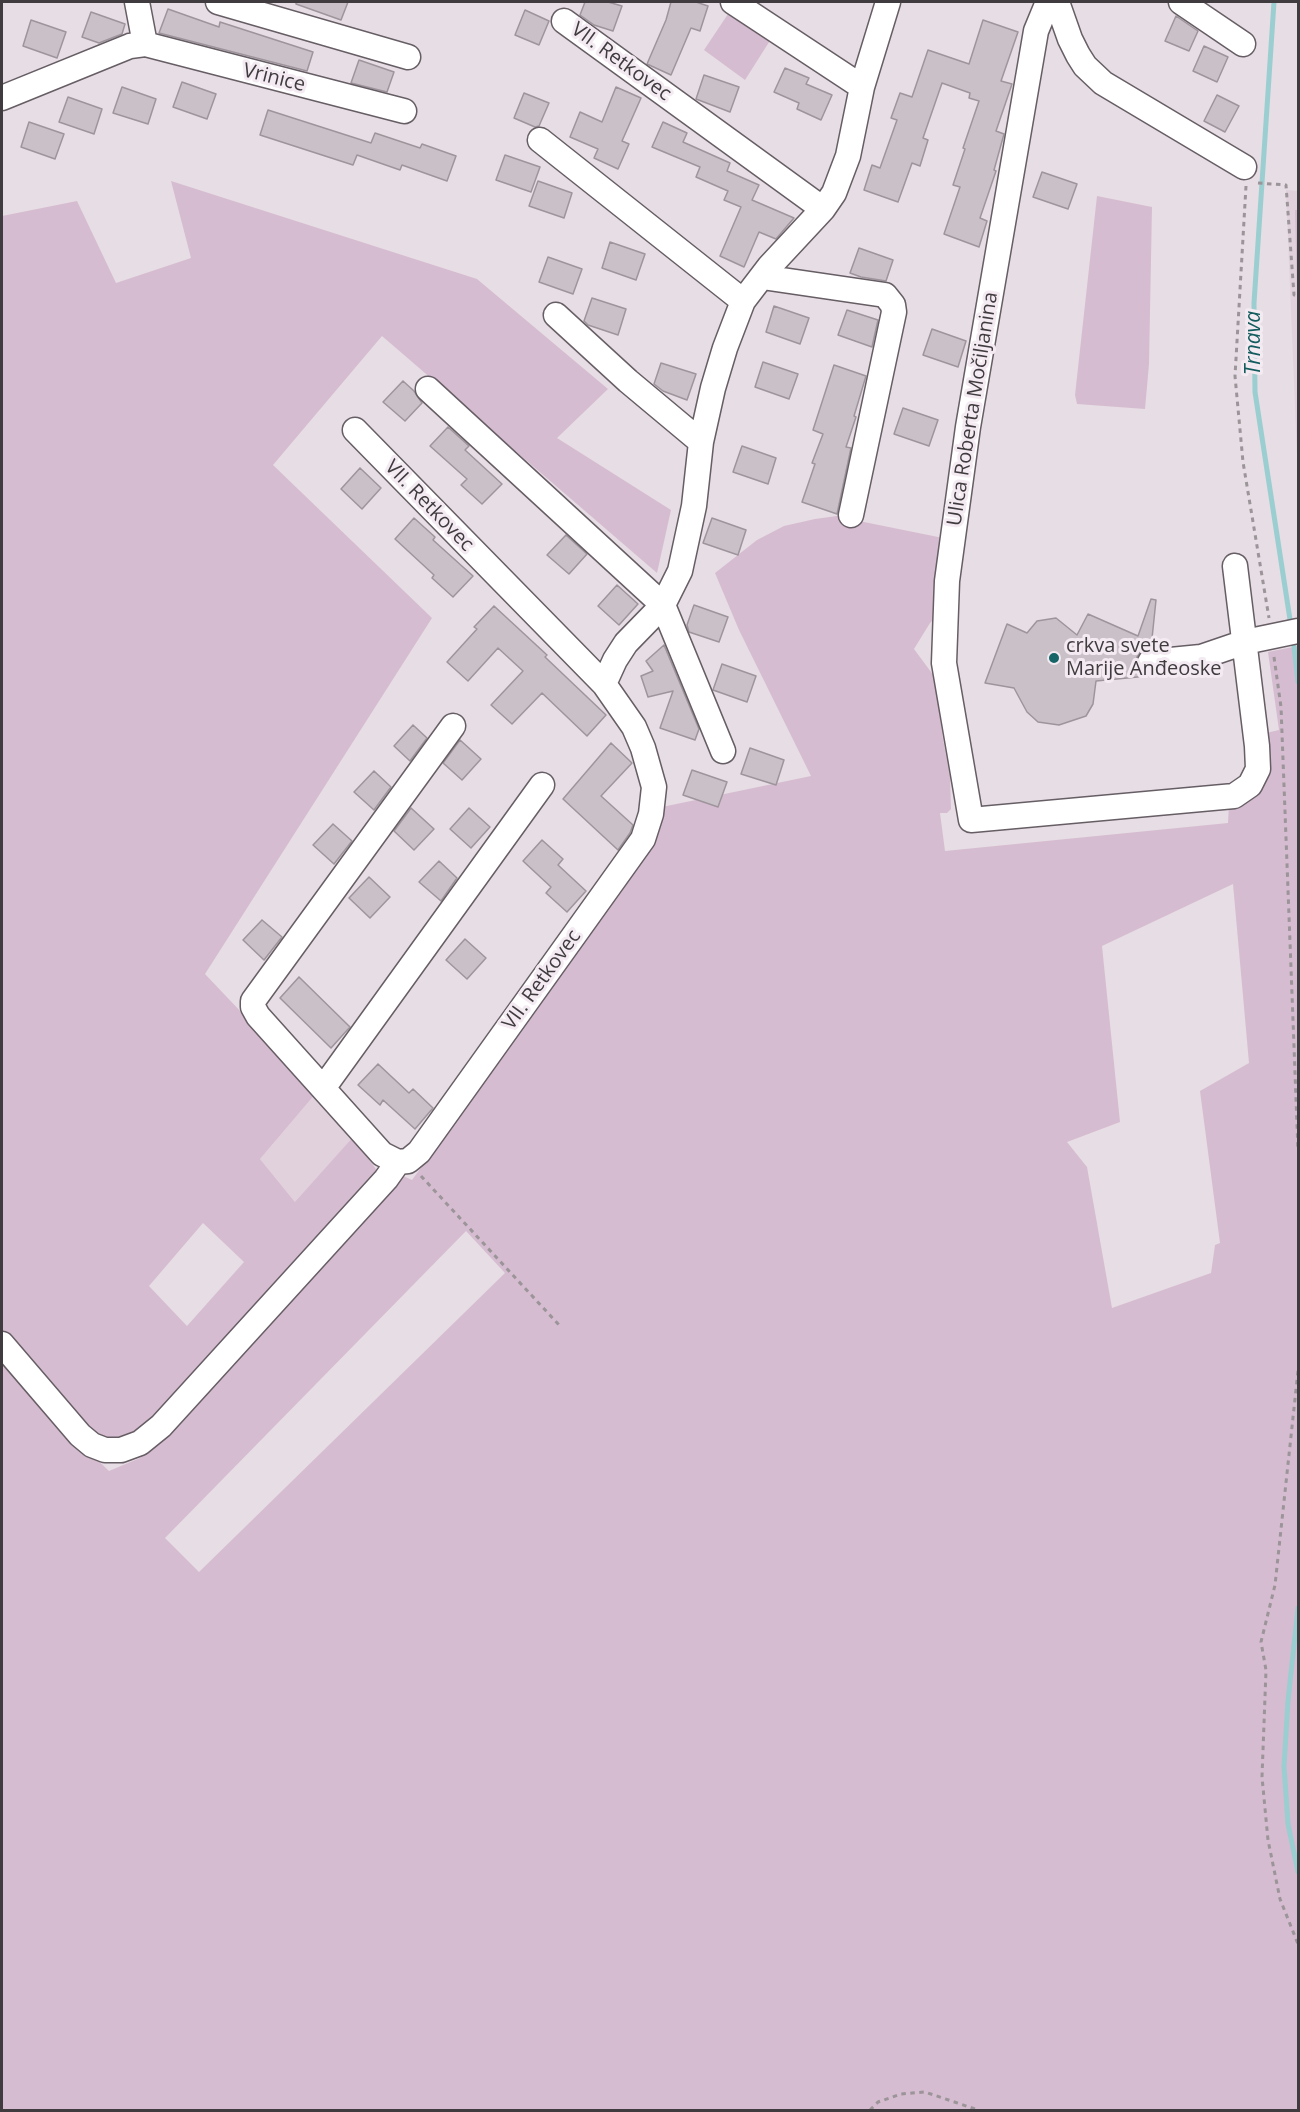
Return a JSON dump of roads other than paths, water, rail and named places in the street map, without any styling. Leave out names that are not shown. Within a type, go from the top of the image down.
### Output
[{"type":"street","points":[[137,2],[145,44]]},
{"type":"street","points":[[218,2],[408,57]]},
{"type":"street","points":[[734,2],[862,87]]},
{"type":"street","points":[[604,684],[626,643],[663,605],[680,571],[694,506],[701,442],[725,348],[743,301],[823,209],[834,193],[842,175],[862,87],[888,2]]},
{"type":"street","name":"Ulica Roberta Močiljanina","points":[[1048,2],[1036,31],[1001,227],[968,428],[947,581],[944,663],[971,820],[1234,796],[1250,785],[1258,769],[1245,642]]},
{"type":"street","points":[[1057,2],[1078,55],[1085,66],[1103,83],[1246,174]]},
{"type":"street","points":[[1181,2],[1243,44]]},
{"type":"street","name":"VII. Retkovec","points":[[564,21],[823,209]]},
{"type":"street","name":"Vrinice","points":[[2,98],[130,46],[145,44],[404,111]]},
{"type":"street","points":[[540,140],[743,301]]},
{"type":"street","points":[[762,277],[885,295],[893,305],[894,312],[851,515]]},
{"type":"street","points":[[556,315],[628,381],[701,442]]},
{"type":"street","points":[[428,389],[663,605],[723,751]]},
{"type":"street","name":"VII. Retkovec","points":[[2,1344],[80,1435],[92,1445],[105,1450],[121,1450],[140,1443],[161,1426],[386,1179],[403,1162],[419,1152],[643,839],[651,814],[654,787],[643,748],[634,728],[604,684],[355,430]]},
{"type":"street","points":[[1235,566],[1245,642]]},
{"type":"street","points":[[1150,662],[1201,657],[1245,642],[1283,634]]},
{"type":"street","points":[[403,1162],[382,1154],[258,1016],[253,1007],[253,1000],[453,726]]},
{"type":"street","points":[[324,1087],[542,785]]},
{"type":"waterway","name":"Trnava","points":[[1274,2],[1254,303],[1255,392],[1291,626]]},
{"type":"waterway","name":"Trnava","points":[[1293,638],[1298,682]]},
{"type":"waterway","name":"Trnava","points":[[1298,1608],[1284,1766],[1288,1824],[1298,1872]]},
{"type":"place","name":"crkva svete Marije Anđeoske","points":[[1054,658]]}]
